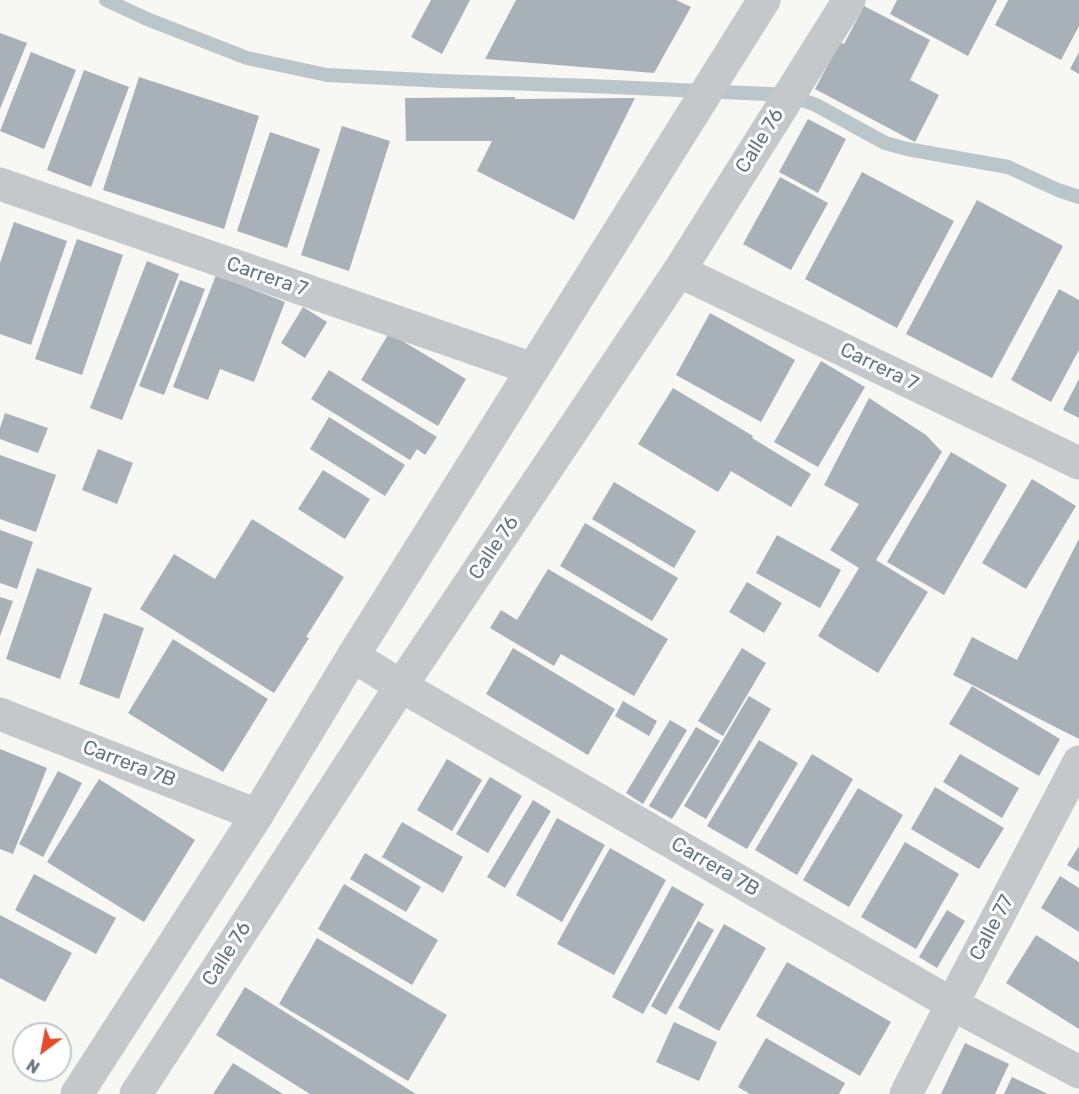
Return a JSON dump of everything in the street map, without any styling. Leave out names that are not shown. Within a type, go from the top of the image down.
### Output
[{"type":"street","points":[[77,1094],[257,815],[353,656],[764,0]]},
{"type":"street","name":"Calle 76","points":[[136,1094],[401,686],[679,271],[849,0]]},
{"type":"street","name":"Carrera 7","points":[[0,184],[533,369]]},
{"type":"street","name":"Carrera 7","points":[[679,271],[1079,463]]},
{"type":"street","name":"Carrera 7B","points":[[353,656],[401,686],[952,1004],[1079,1072]]},
{"type":"street","name":"Carrera 7B","points":[[0,714],[257,815]]},
{"type":"street","name":"Calle 77","points":[[906,1094],[1079,762]]},
{"type":"building","points":[[431,0],[470,0],[442,54],[411,37]]},
{"type":"building","points":[[516,0],[676,0],[691,7],[654,73],[485,59]]},
{"type":"building","points":[[897,0],[997,0],[968,56],[890,14]]},
{"type":"building","points":[[1008,0],[1079,0],[1079,26],[1061,60],[995,25]]},
{"type":"building","points":[[864,6],[930,40],[910,80],[939,95],[915,142],[815,89],[840,42],[844,44]]},
{"type":"building","points":[[0,33],[27,43],[0,109]]},
{"type":"building","points":[[31,52],[76,70],[44,149],[0,131]]},
{"type":"building","points":[[1079,52],[1079,74],[1070,69]]},
{"type":"building","points":[[84,70],[129,87],[91,187],[47,170]]},
{"type":"building","points":[[139,77],[259,116],[224,229],[103,190]]},
{"type":"building","points":[[515,97],[515,99],[635,98],[574,220],[477,171],[492,141],[406,141],[405,98]]},
{"type":"building","points":[[808,119],[846,139],[818,193],[779,172]]},
{"type":"building","points":[[342,126],[390,141],[349,271],[301,255]]},
{"type":"building","points":[[270,132],[320,149],[287,248],[237,231]]},
{"type":"building","points":[[862,172],[954,221],[897,328],[805,279]]},
{"type":"building","points":[[780,177],[828,203],[791,270],[743,244]]},
{"type":"building","points":[[977,200],[1063,246],[992,378],[906,334]]},
{"type":"building","points":[[14,222],[67,241],[31,345],[0,334],[0,263]]},
{"type":"building","points":[[77,239],[123,255],[82,375],[35,359]]},
{"type":"building","points":[[147,261],[179,274],[122,420],[90,408]]},
{"type":"building","points":[[216,275],[285,302],[254,382],[220,369],[208,400],[173,387]]},
{"type":"building","points":[[180,280],[205,289],[164,395],[139,386]]},
{"type":"building","points":[[1059,289],[1079,300],[1079,350],[1051,402],[1011,380]]},
{"type":"building","points":[[303,307],[327,322],[305,358],[281,343]]},
{"type":"building","points":[[710,313],[795,360],[761,422],[676,375]]},
{"type":"building","points":[[389,333],[466,379],[438,426],[361,380]]},
{"type":"building","points":[[821,361],[865,387],[818,467],[774,442]]},
{"type":"building","points":[[329,370],[437,437],[425,455],[417,449],[410,460],[311,399]]},
{"type":"building","points":[[1079,379],[1079,418],[1063,410]]},
{"type":"building","points":[[673,388],[811,474],[791,507],[731,471],[718,492],[638,444]]},
{"type":"building","points":[[869,398],[926,435],[942,452],[876,560],[928,592],[878,673],[818,636],[859,568],[830,550],[859,504],[824,485]]},
{"type":"building","points":[[5,413],[48,428],[38,453],[0,439],[0,428]]},
{"type":"building","points":[[329,417],[405,465],[385,496],[310,449]]},
{"type":"building","points":[[98,449],[133,463],[117,504],[82,490]]},
{"type":"building","points":[[951,452],[1007,485],[944,595],[887,562]]},
{"type":"building","points":[[0,455],[56,475],[36,532],[0,519]]},
{"type":"building","points":[[323,470],[370,499],[345,539],[298,509]]},
{"type":"building","points":[[1032,479],[1076,506],[1026,589],[982,563]]},
{"type":"building","points":[[614,482],[696,531],[674,568],[592,519]]},
{"type":"building","points":[[252,519],[344,577],[274,693],[140,609],[174,554],[215,579]]},
{"type":"building","points":[[585,523],[678,578],[652,621],[560,566]]},
{"type":"building","points":[[0,530],[33,542],[17,589],[0,583]]},
{"type":"building","points":[[777,535],[841,570],[820,608],[756,573]]},
{"type":"building","points":[[1079,539],[1079,739],[953,675],[972,637],[1017,660]]},
{"type":"building","points":[[37,568],[92,588],[60,679],[6,659]]},
{"type":"building","points":[[548,569],[668,639],[634,696],[561,654],[554,666],[490,628],[501,610],[517,620]]},
{"type":"building","points":[[747,582],[782,603],[764,633],[729,612]]},
{"type":"building","points":[[0,597],[13,601],[0,636]]},
{"type":"building","points":[[104,613],[144,628],[119,699],[79,684]]},
{"type":"building","points":[[173,639],[268,699],[223,772],[128,713]]},
{"type":"building","points":[[513,648],[615,709],[588,755],[486,694]]},
{"type":"building","points":[[742,648],[766,663],[723,736],[698,721]]},
{"type":"building","points":[[972,686],[1060,739],[1039,776],[949,724]]},
{"type":"building","points":[[749,696],[771,709],[706,819],[684,806]]},
{"type":"building","points":[[623,701],[657,721],[649,736],[615,716]]},
{"type":"building","points":[[670,720],[687,730],[643,804],[626,793]]},
{"type":"building","points":[[696,727],[720,741],[672,819],[649,806]]},
{"type":"building","points":[[759,740],[798,763],[747,849],[707,826]]},
{"type":"building","points":[[0,749],[47,768],[13,854],[0,849]]},
{"type":"building","points":[[812,754],[853,779],[797,875],[755,850]]},
{"type":"building","points":[[960,754],[1019,788],[1002,818],[943,782]]},
{"type":"building","points":[[447,759],[482,780],[452,831],[417,810]]},
{"type":"building","points":[[58,771],[82,783],[43,857],[19,844]]},
{"type":"building","points":[[490,777],[522,796],[488,853],[456,834]]},
{"type":"building","points":[[99,779],[195,840],[144,922],[47,862]]},
{"type":"building","points":[[935,787],[1004,828],[979,869],[911,829]]},
{"type":"building","points":[[858,788],[903,815],[849,907],[803,880]]},
{"type":"building","points":[[533,800],[551,811],[505,888],[487,877]]},
{"type":"building","points":[[557,818],[605,845],[562,922],[516,895]]},
{"type":"building","points":[[402,822],[463,857],[443,893],[382,857]]},
{"type":"building","points":[[905,842],[959,874],[916,949],[861,917]]},
{"type":"building","points":[[1079,846],[1079,872],[1067,865]]},
{"type":"building","points":[[610,848],[666,880],[614,975],[557,944]]},
{"type":"building","points":[[365,853],[421,887],[406,912],[350,879]]},
{"type":"building","points":[[34,874],[116,918],[96,954],[15,910]]},
{"type":"building","points":[[1060,876],[1079,888],[1079,932],[1041,908]]},
{"type":"building","points":[[344,884],[438,940],[412,985],[318,929]]},
{"type":"building","points":[[672,886],[704,904],[643,1014],[612,997]]},
{"type":"building","points":[[947,910],[965,921],[937,968],[919,957]]},
{"type":"building","points":[[0,915],[72,953],[45,1002],[0,978]]},
{"type":"building","points":[[698,921],[714,930],[666,1015],[651,1006]]},
{"type":"building","points":[[724,924],[766,948],[719,1031],[678,1008]]},
{"type":"building","points":[[1036,935],[1079,962],[1079,1029],[1006,983]]},
{"type":"building","points":[[317,938],[447,1015],[408,1081],[279,1004]]},
{"type":"building","points":[[787,962],[891,1022],[860,1076],[756,1016]]},
{"type":"building","points":[[245,987],[416,1094],[310,1094],[216,1035]]},
{"type":"building","points":[[674,1022],[717,1042],[699,1081],[656,1062]]},
{"type":"building","points":[[766,1038],[845,1083],[839,1094],[750,1094],[738,1087]]},
{"type":"building","points":[[965,1043],[1009,1064],[995,1094],[941,1094]]},
{"type":"building","points":[[233,1063],[283,1094],[213,1094]]},
{"type":"building","points":[[1012,1077],[1048,1094],[1004,1094]]},
{"type":"waterway","points":[[106,0],[147,19],[247,58],[327,75],[789,95],[816,105],[885,143],[1008,167],[1079,197]]}]
